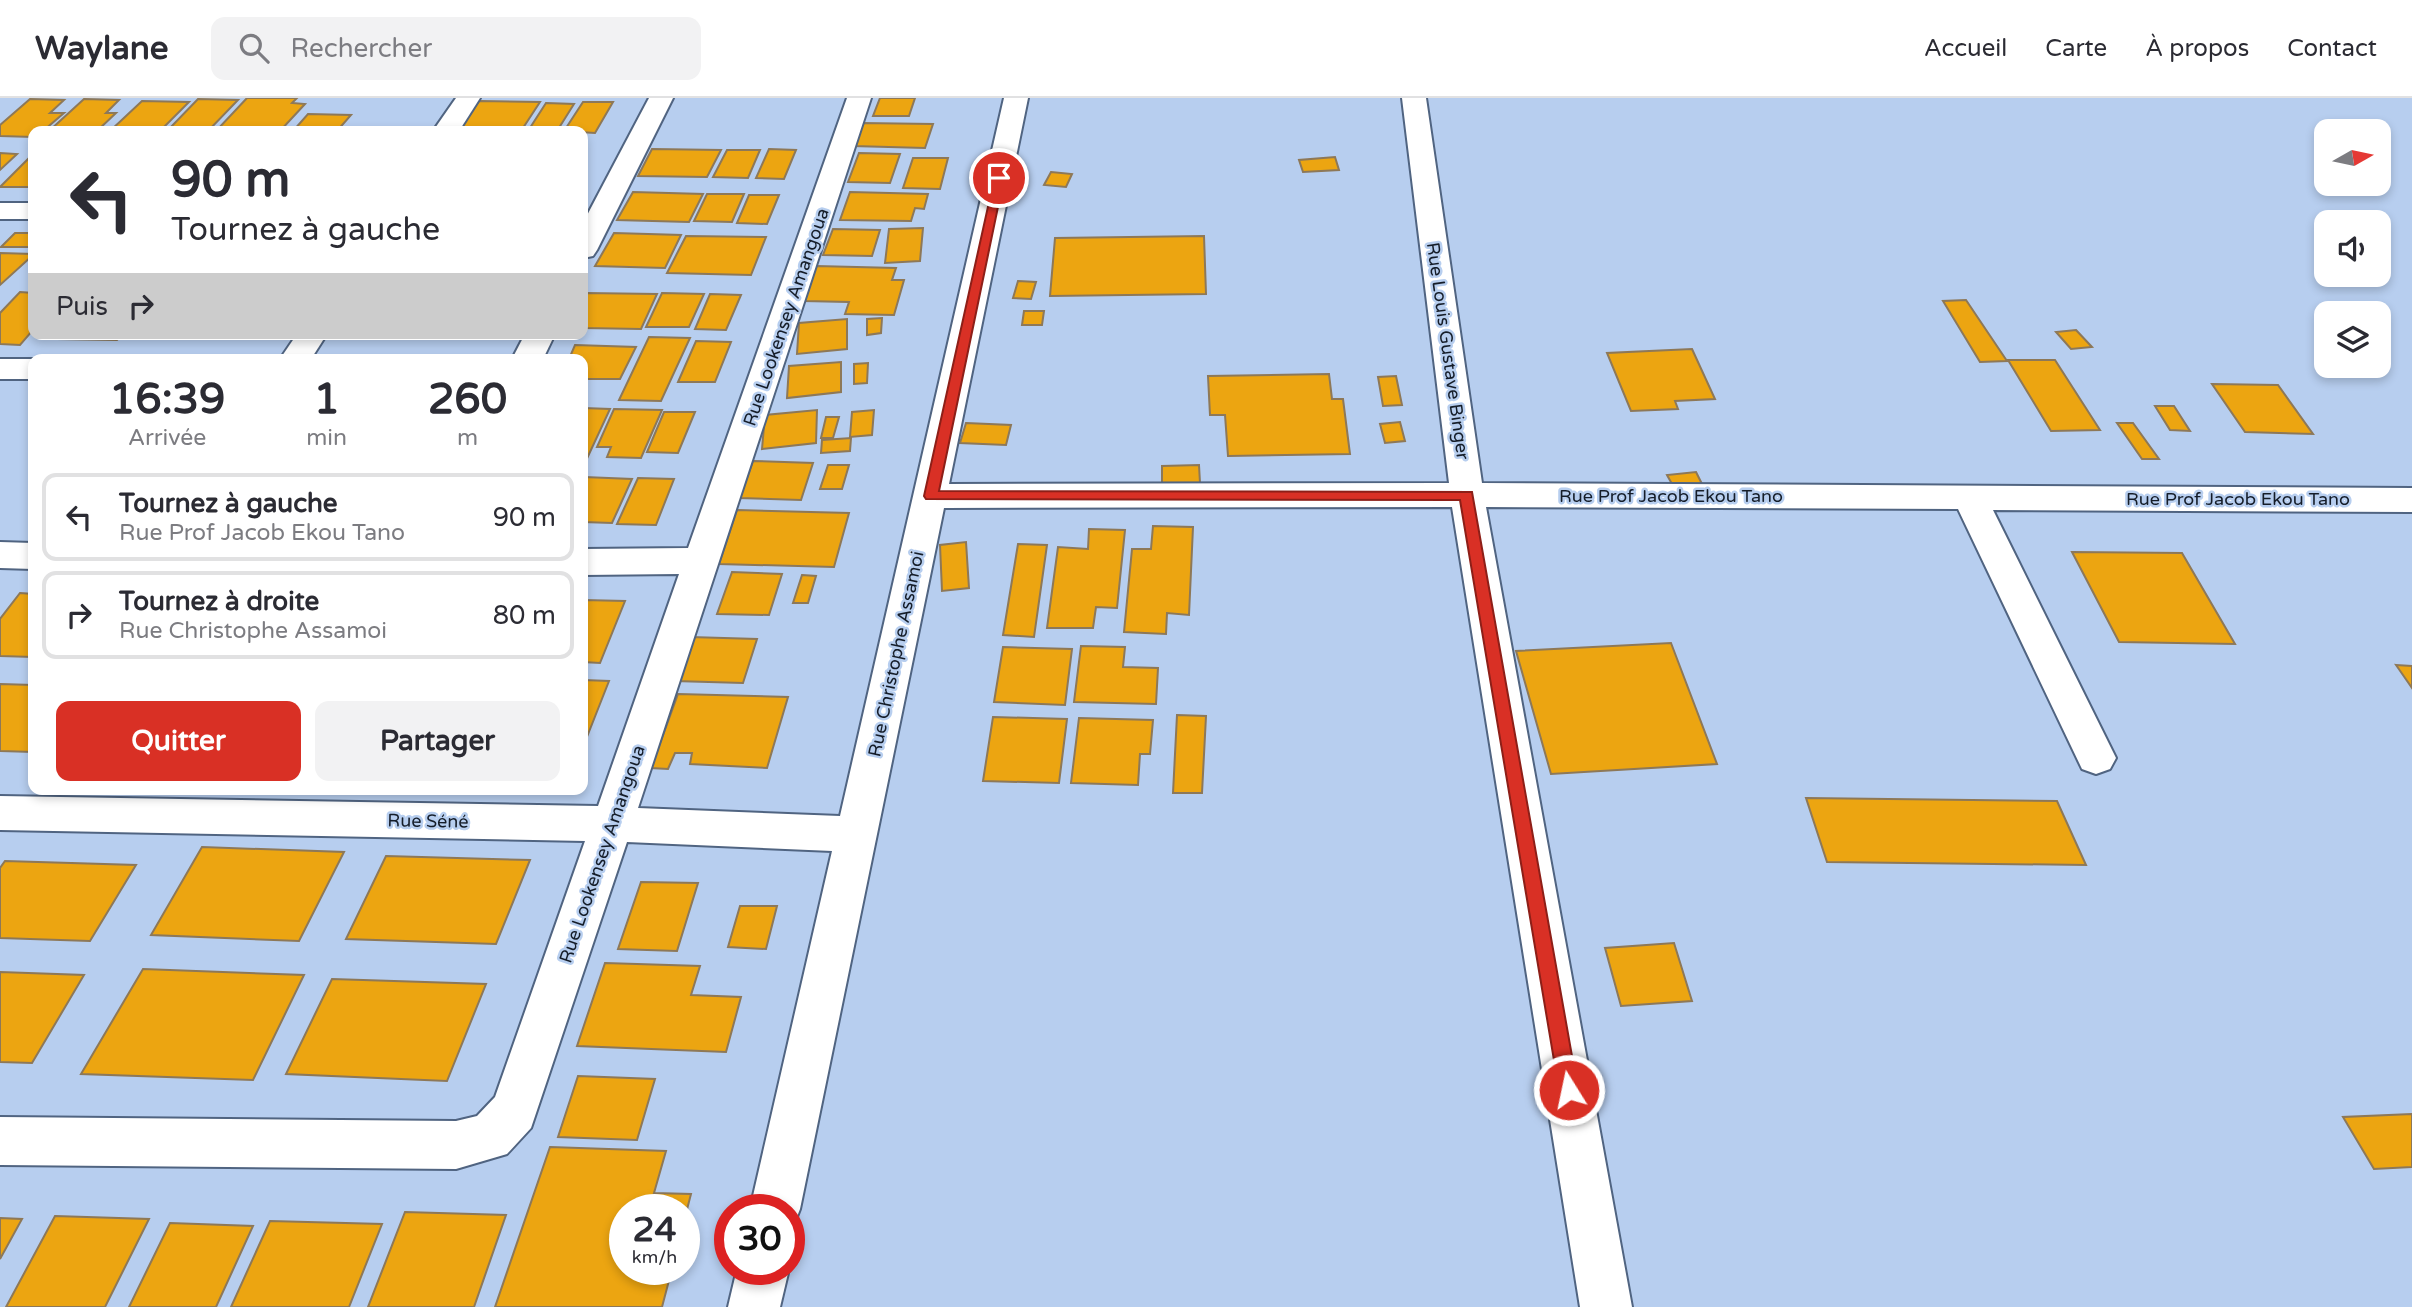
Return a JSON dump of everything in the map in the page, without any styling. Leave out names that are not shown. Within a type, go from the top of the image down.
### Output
[{"type":"street","points":[[449,126],[468,98]]},
{"type":"street","points":[[588,240],[661,98]]},
{"type":"street","name":"Rue Lookensey Amangoua","points":[[0,1141],[456,1145],[490,1137],[514,1112],[859,98]]},
{"type":"street","name":"Rue Christophe Assamoi","points":[[778,1194],[1016,98]]},
{"type":"street","name":"Rue Louis Gustave Binger","points":[[1414,98],[1467,495],[1606,1307]]},
{"type":"street","points":[[0,211],[28,211]]},
{"type":"street","points":[[0,369],[28,369]]},
{"type":"street","name":"Rue Prof Jacob Ekou Tano","points":[[931,496],[1467,495],[2412,500]]},
{"type":"street","points":[[1970,498],[2096,758]]},
{"type":"street","points":[[0,555],[28,556]]},
{"type":"street","points":[[588,562],[702,561]]},
{"type":"street","name":"Rue Séné","points":[[0,813],[612,824],[856,834]]},
{"type":"street","points":[[754,1307],[759,1285]]},
{"type":"building","points":[[247,98],[297,98],[292,103],[305,104],[285,126],[221,126]]},
{"type":"building","points":[[880,98],[915,98],[909,116],[873,116]]},
{"type":"building","points":[[30,99],[64,100],[50,113],[64,113],[49,126],[28,126],[28,137],[0,136],[0,125]]},
{"type":"building","points":[[84,99],[119,100],[106,113],[116,113],[102,126],[54,126]]},
{"type":"building","points":[[198,99],[238,100],[213,126],[172,126]]},
{"type":"building","points":[[142,101],[189,102],[165,126],[115,126]]},
{"type":"building","points":[[479,101],[540,102],[524,126],[462,126]]},
{"type":"building","points":[[583,102],[613,102],[595,133],[588,133],[588,126],[567,126]]},
{"type":"building","points":[[546,103],[574,104],[560,126],[531,126]]},
{"type":"building","points":[[308,114],[351,115],[341,126],[297,126]]},
{"type":"building","points":[[861,123],[933,124],[925,148],[853,146]]},
{"type":"building","points":[[652,149],[721,150],[707,177],[638,176]]},
{"type":"building","points":[[769,149],[796,150],[784,179],[756,178]]},
{"type":"building","points":[[727,150],[760,150],[748,178],[713,177]]},
{"type":"building","points":[[0,153],[17,154],[0,170]]},
{"type":"building","points":[[859,153],[900,154],[890,183],[848,182]]},
{"type":"building","points":[[1335,157],[1339,170],[1303,172],[1299,160]]},
{"type":"building","points":[[913,158],[948,158],[940,189],[903,188]]},
{"type":"building","points":[[28,159],[28,187],[0,187]]},
{"type":"building","points":[[1051,172],[1072,174],[1066,187],[1044,185]]},
{"type":"building","points":[[633,192],[703,194],[689,222],[617,220]]},
{"type":"building","points":[[850,192],[928,194],[924,209],[915,208],[911,221],[840,220]]},
{"type":"building","points":[[707,194],[744,194],[732,222],[694,221]]},
{"type":"building","points":[[749,195],[779,195],[767,224],[737,223]]},
{"type":"building","points":[[923,228],[920,261],[885,263],[889,229]]},
{"type":"building","points":[[833,229],[880,230],[872,256],[823,255]]},
{"type":"building","points":[[15,233],[28,233],[28,247],[1,247]]},
{"type":"building","points":[[614,233],[681,235],[665,268],[595,266]]},
{"type":"building","points":[[686,236],[766,237],[751,275],[667,273]]},
{"type":"building","points":[[1204,236],[1206,294],[1050,296],[1055,238]]},
{"type":"building","points":[[0,253],[28,254],[28,260],[0,285]]},
{"type":"building","points":[[816,266],[896,268],[892,280],[904,280],[894,315],[845,314],[849,302],[804,301]]},
{"type":"building","points":[[1018,281],[1036,282],[1031,299],[1013,298]]},
{"type":"building","points":[[20,292],[28,293],[28,336],[20,345],[0,344],[0,313]]},
{"type":"building","points":[[588,293],[657,294],[641,329],[588,328]]},
{"type":"building","points":[[662,293],[704,294],[689,327],[646,327]]},
{"type":"building","points":[[710,294],[741,295],[726,330],[695,329]]},
{"type":"building","points":[[1966,300],[2007,361],[1980,362],[1943,301]]},
{"type":"building","points":[[1024,311],[1044,311],[1042,325],[1022,325]]},
{"type":"building","points":[[882,318],[881,333],[867,335],[867,319]]},
{"type":"building","points":[[847,319],[847,349],[797,354],[799,323]]},
{"type":"building","points":[[2076,330],[2092,347],[2071,349],[2056,332]]},
{"type":"building","points":[[649,337],[690,338],[661,401],[619,400]]},
{"type":"building","points":[[696,341],[731,342],[715,382],[678,382]]},
{"type":"building","points":[[575,345],[636,347],[620,379],[588,379],[588,354],[571,354]]},
{"type":"building","points":[[1692,349],[1715,399],[1675,401],[1678,409],[1631,411],[1607,353]]},
{"type":"building","points":[[2008,360],[2055,360],[2100,430],[2051,431]]},
{"type":"building","points":[[841,362],[841,392],[787,398],[789,366]]},
{"type":"building","points":[[868,363],[867,383],[854,384],[854,364]]},
{"type":"building","points":[[1329,374],[1332,399],[1343,399],[1350,454],[1228,456],[1225,415],[1210,415],[1208,376]]},
{"type":"building","points":[[1396,376],[1402,405],[1383,406],[1378,377]]},
{"type":"building","points":[[2212,384],[2278,385],[2313,434],[2245,432]]},
{"type":"building","points":[[2155,406],[2174,406],[2190,431],[2170,430]]},
{"type":"building","points":[[588,408],[610,409],[588,456]]},
{"type":"building","points":[[614,409],[662,410],[641,458],[607,457],[611,447],[597,447]]},
{"type":"building","points":[[817,410],[816,443],[762,449],[765,415]]},
{"type":"building","points":[[874,410],[872,435],[850,437],[852,412]]},
{"type":"building","points":[[664,412],[695,412],[678,453],[647,452]]},
{"type":"building","points":[[826,417],[839,417],[833,438],[821,438]]},
{"type":"building","points":[[1400,422],[1405,441],[1385,443],[1380,424]]},
{"type":"building","points":[[966,423],[1011,425],[1006,445],[960,443]]},
{"type":"building","points":[[2117,423],[2133,423],[2159,459],[2142,459]]},
{"type":"building","points":[[851,438],[850,451],[821,453],[822,440]]},
{"type":"building","points":[[753,461],[813,463],[801,500],[740,498]]},
{"type":"building","points":[[828,465],[849,465],[842,489],[820,489]]},
{"type":"building","points":[[1199,465],[1200,483],[1162,485],[1162,466]]},
{"type":"building","points":[[1696,472],[1705,490],[1677,493],[1667,475]]},
{"type":"building","points":[[588,477],[632,479],[612,523],[588,522]]},
{"type":"building","points":[[638,478],[674,479],[656,525],[617,524]]},
{"type":"building","points":[[737,510],[849,513],[834,567],[719,564]]},
{"type":"building","points":[[1153,526],[1193,527],[1189,615],[1167,613],[1166,634],[1124,632],[1132,549],[1151,549]]},
{"type":"building","points":[[1089,529],[1125,530],[1117,608],[1096,607],[1093,628],[1047,628],[1058,547],[1088,549]]},
{"type":"building","points":[[966,542],[969,588],[942,591],[940,545]]},
{"type":"building","points":[[1018,544],[1047,545],[1034,637],[1003,635]]},
{"type":"building","points":[[2072,552],[2182,553],[2235,644],[2119,642]]},
{"type":"building","points":[[732,572],[782,574],[769,615],[717,614]]},
{"type":"building","points":[[802,575],[816,576],[808,603],[793,603]]},
{"type":"building","points":[[20,593],[28,594],[28,657],[0,656],[0,619]]},
{"type":"building","points":[[588,600],[625,601],[600,663],[588,662]]},
{"type":"building","points":[[690,637],[757,639],[743,683],[675,681]]},
{"type":"building","points":[[1671,643],[1717,764],[1551,774],[1516,651]]},
{"type":"building","points":[[1081,646],[1125,647],[1123,667],[1158,668],[1156,704],[1074,702]]},
{"type":"building","points":[[1003,647],[1072,649],[1065,705],[994,702]]},
{"type":"building","points":[[2396,665],[2412,666],[2412,688]]},
{"type":"building","points":[[588,680],[609,681],[588,734]]},
{"type":"building","points":[[0,684],[28,685],[28,752],[0,751]]},
{"type":"building","points":[[678,694],[788,697],[767,768],[690,764],[692,753],[675,753],[668,769],[651,768]]},
{"type":"building","points":[[1177,715],[1206,716],[1202,793],[1173,793]]},
{"type":"building","points":[[993,717],[1067,719],[1059,783],[983,781]]},
{"type":"building","points":[[1079,718],[1153,720],[1150,754],[1140,754],[1138,785],[1071,783]]},
{"type":"building","points":[[1806,798],[2057,801],[2086,865],[1827,862]]},
{"type":"building","points":[[202,847],[344,852],[299,941],[151,935]]},
{"type":"building","points":[[386,856],[530,860],[496,944],[346,939]]},
{"type":"building","points":[[5,861],[136,865],[90,941],[0,938],[0,868]]},
{"type":"building","points":[[641,882],[698,883],[677,951],[618,949]]},
{"type":"building","points":[[740,906],[777,906],[766,949],[728,947]]},
{"type":"building","points":[[1674,943],[1692,1001],[1621,1006],[1605,948]]},
{"type":"building","points":[[605,963],[700,966],[691,995],[741,997],[726,1052],[577,1046]]},
{"type":"building","points":[[143,969],[304,975],[253,1080],[81,1074]]},
{"type":"building","points":[[0,972],[84,975],[32,1063],[0,1062]]},
{"type":"building","points":[[332,979],[486,984],[447,1081],[286,1074]]},
{"type":"building","points":[[578,1076],[655,1079],[637,1140],[558,1137]]},
{"type":"building","points":[[2412,1114],[2412,1167],[2374,1169],[2343,1117]]},
{"type":"building","points":[[550,1147],[666,1151],[654,1193],[691,1194],[609,1194],[609,1285],[668,1285],[662,1307],[495,1307]]},
{"type":"building","points":[[405,1212],[506,1215],[474,1307],[368,1307]]},
{"type":"building","points":[[55,1216],[149,1219],[105,1307],[6,1307]]},
{"type":"building","points":[[0,1218],[22,1219],[0,1259]]},
{"type":"building","points":[[270,1221],[382,1224],[349,1307],[231,1307]]},
{"type":"building","points":[[170,1223],[253,1226],[216,1307],[129,1307]]},
{"type":"route","points":[[999,178],[931,496],[1467,495],[1569,1090]]}]
